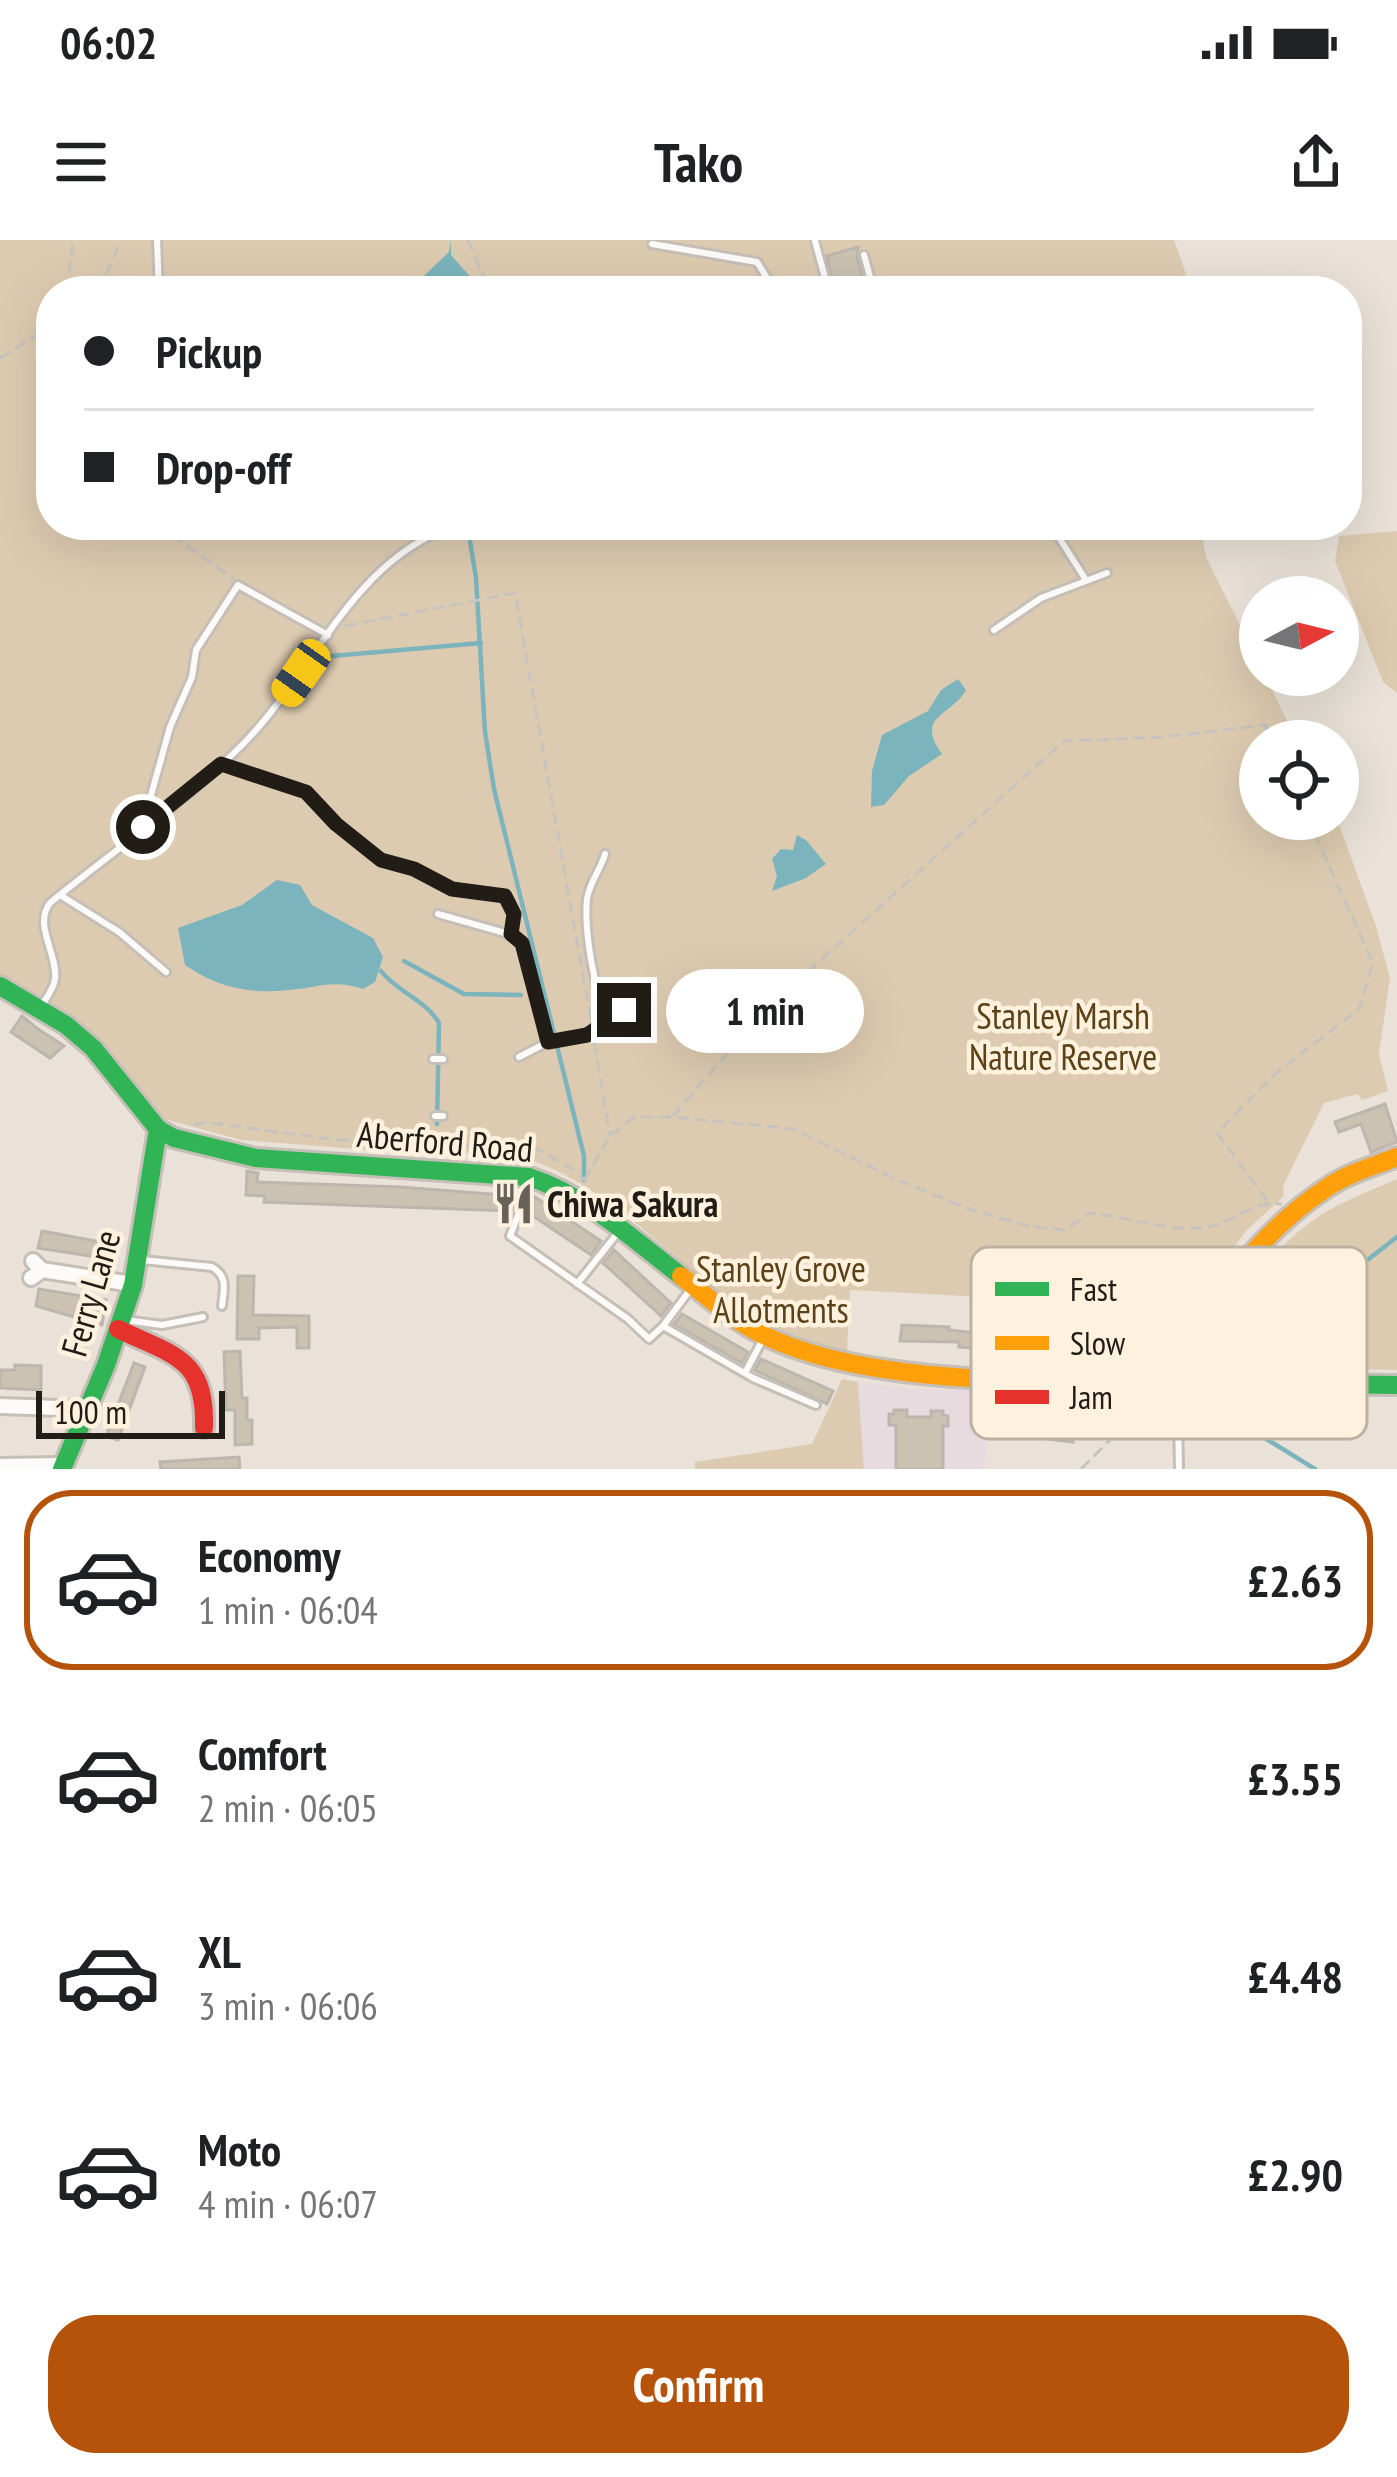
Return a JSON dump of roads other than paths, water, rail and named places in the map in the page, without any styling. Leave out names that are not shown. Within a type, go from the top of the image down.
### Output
[{"type":"main road","points":[[0,986],[40,1008],[93,1048],[166,1133]]},
{"type":"main road","name":"Aberford Road","points":[[166,1133],[256,1158],[529,1177],[584,1201],[764,1336],[808,1353],[899,1371],[971,1374]]},
{"type":"main road","name":"Ferry Lane","points":[[63,1467],[132,1284],[151,1150],[166,1133]]},
{"type":"main road","points":[[1261,1247],[1330,1186],[1397,1157]]},
{"type":"main road","points":[[119,1324],[198,1376],[203,1387],[204,1430]]},
{"type":"main road","name":"Aberford Road","points":[[1367,1385],[1397,1385]]},
{"type":"street","points":[[35,1270],[132,1284]]},
{"type":"street","points":[[0,1406],[88,1409]]},
{"type":"street","points":[[0,1466],[63,1467]]},
{"type":"lane","points":[[158,240],[159,276]]},
{"type":"lane","points":[[815,242],[825,276]]},
{"type":"lane","points":[[652,244],[757,262],[766,276]]},
{"type":"lane","points":[[864,255],[870,276]]},
{"type":"lane","points":[[40,1008],[55,977],[44,911],[221,764],[276,707],[388,560],[421,540]]},
{"type":"lane","points":[[1061,540],[1086,580]]},
{"type":"lane","points":[[994,630],[1041,598],[1107,573]]},
{"type":"lane","points":[[143,827],[170,727],[192,677],[196,650],[237,586],[331,631]]},
{"type":"lane","points":[[221,764],[306,792],[381,860],[414,869],[452,889],[505,896],[514,914],[511,934]]},
{"type":"lane","points":[[605,854],[587,898],[602,1004],[611,1021]]},
{"type":"lane","points":[[60,895],[119,932],[166,972]]},
{"type":"lane","points":[[438,914],[511,934],[522,943],[548,1042]]},
{"type":"lane","points":[[519,1057],[548,1042],[593,1032],[624,1010]]},
{"type":"lane","points":[[433,1059],[443,1059]]},
{"type":"lane","points":[[530,1185],[510,1236],[628,1318],[649,1339],[693,1285]]},
{"type":"lane","points":[[577,1284],[620,1229]]},
{"type":"lane","points":[[139,1259],[221,1272],[222,1306]]},
{"type":"lane","points":[[119,1324],[162,1325],[203,1318]]},
{"type":"lane","points":[[663,1326],[815,1405]]},
{"type":"lane","points":[[746,1373],[764,1336]]},
{"type":"lane","points":[[1178,1439],[1179,1469]]},
{"type":"water","points":[[451,240],[451,255],[469,276],[424,276],[449,252]]},
{"type":"water","points":[[958,679],[966,690],[938,717],[932,731],[942,754],[909,776],[884,805],[871,807],[872,771],[882,735],[928,711],[941,690]]},
{"type":"water","points":[[797,835],[826,864],[772,891],[777,876],[772,859],[781,849],[793,850]]},
{"type":"water","points":[[277,880],[300,885],[312,905],[373,938],[383,957],[375,982],[363,989],[334,984],[258,991],[228,986],[185,965],[178,928],[242,905]]},
{"type":"waterway","points":[[470,540],[494,789],[584,1156],[584,1180]]},
{"type":"waterway","points":[[332,656],[481,643]]},
{"type":"waterway","points":[[404,961],[464,994],[521,995]]},
{"type":"waterway","points":[[381,971],[439,1023],[437,1124]]},
{"type":"waterway","points":[[1367,1260],[1397,1237]]},
{"type":"waterway","points":[[1267,1439],[1315,1469]]},
{"type":"place","name":"Chiwa Sakura","points":[[513,1203]]},
{"type":"park label","name":"Stanley Marsh Nature Reserve","points":[[1063,1036]]},
{"type":"park label","name":"Stanley Grove Allotments","points":[[781,1288]]}]
